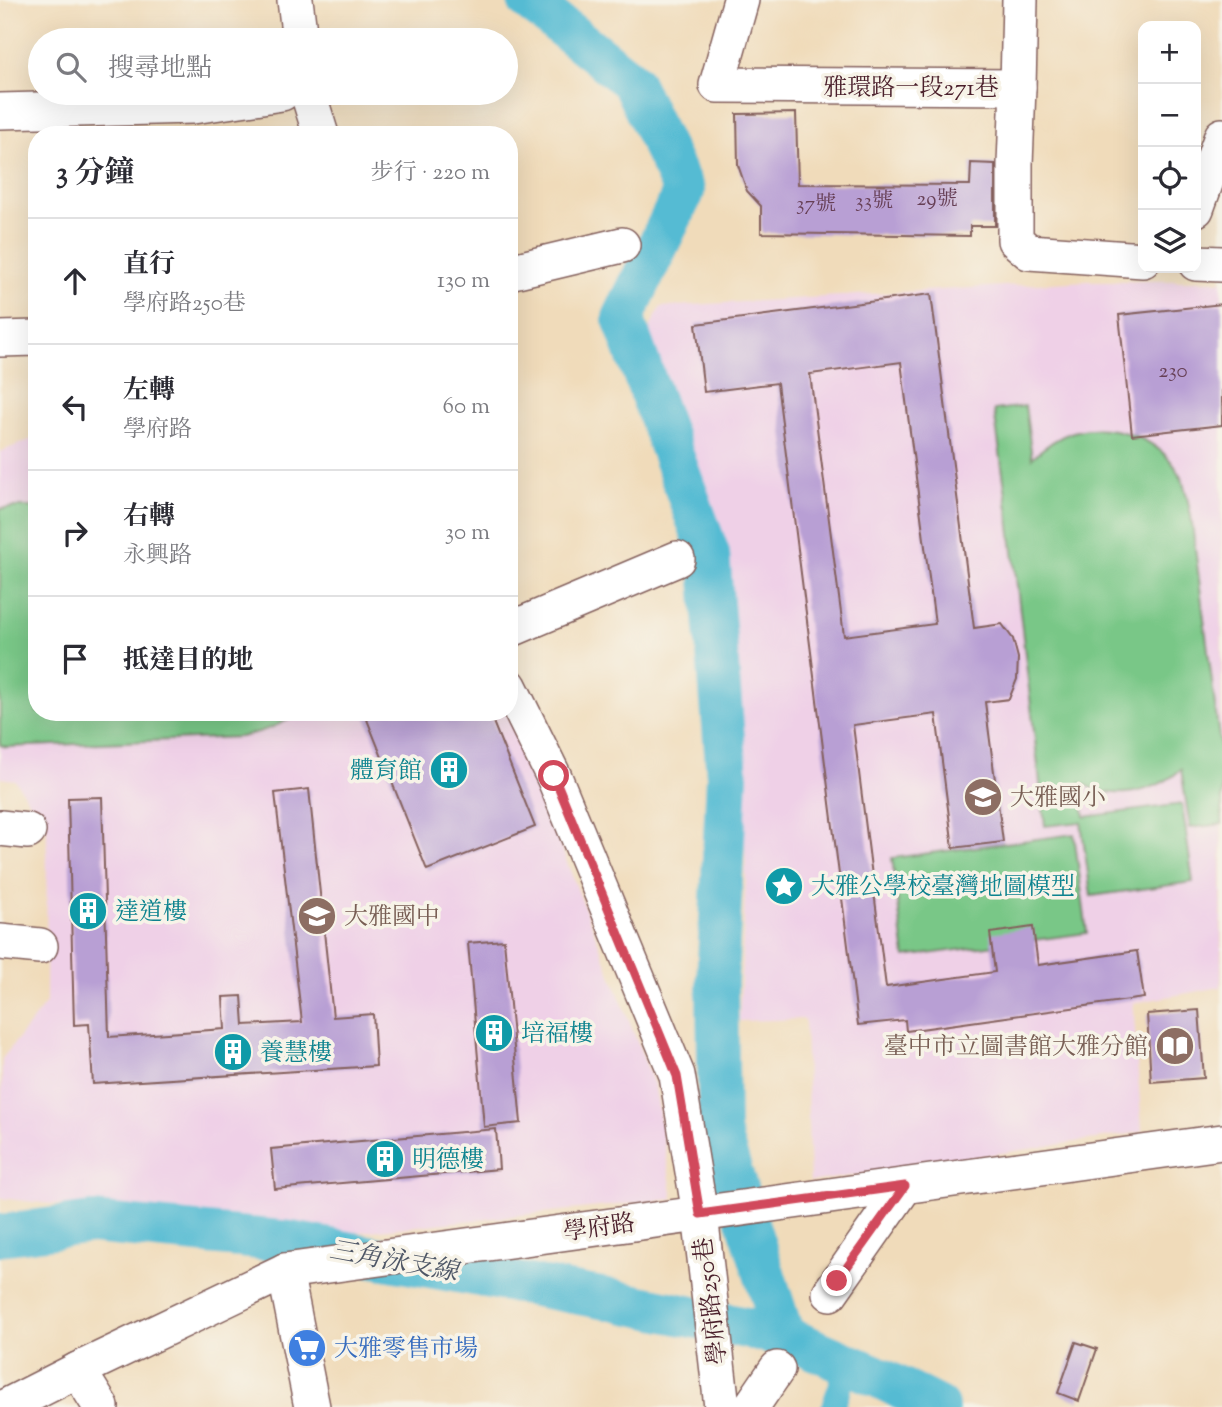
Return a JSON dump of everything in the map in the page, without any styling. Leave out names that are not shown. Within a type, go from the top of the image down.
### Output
[{"type":"street","points":[[295,0],[298,28]]},
{"type":"street","name":"雅環路一段271巷","points":[[741,0],[717,85],[1018,88],[1020,0]]},
{"type":"street","points":[[1018,88],[1015,240],[1030,252],[1138,260]]},
{"type":"street","points":[[0,111],[199,105]]},
{"type":"street","points":[[312,105],[318,126]]},
{"type":"street","points":[[1201,195],[1222,136]]},
{"type":"street","points":[[518,270],[622,245]]},
{"type":"street","points":[[1201,263],[1222,264]]},
{"type":"street","points":[[0,339],[28,338]]},
{"type":"street","points":[[518,626],[677,559]]},
{"type":"street","name":"學府路250巷","points":[[518,704],[554,776],[677,1076],[728,1210],[713,1321],[722,1407]]},
{"type":"street","points":[[0,942],[40,946]]},
{"type":"street","name":"學府路","points":[[5,1407],[285,1270],[1222,1142]]},
{"type":"street","points":[[830,1293],[905,1186]]},
{"type":"street","points":[[285,1270],[312,1407]]},
{"type":"street","points":[[751,1407],[777,1369]]},
{"type":"street","points":[[78,1370],[101,1407]]},
{"type":"shaded area","name":"大雅國小","points":[[1088,281],[1222,281],[1221,987],[1133,1003],[1142,1132],[810,1182],[805,1019],[739,1021],[746,876],[741,719],[733,685],[720,560],[696,473],[666,399],[645,337],[661,307]]},
{"type":"shaded area","name":"大雅國中","points":[[28,441],[28,721],[512,721],[655,1087],[673,1199],[351,1233],[251,1227],[0,1198],[2,1059],[46,1003],[47,829],[15,780],[0,778],[0,452]]},
{"type":"green space","points":[[1025,406],[1032,458],[1051,443],[1073,432],[1088,429],[1119,431],[1148,442],[1161,451],[1172,462],[1182,480],[1191,516],[1222,761],[1222,824],[1190,828],[1181,769],[1154,786],[1133,792],[1111,793],[1080,783],[1085,817],[1182,804],[1193,882],[1091,896],[1081,822],[1045,826],[994,410]]},
{"type":"green space","points":[[28,507],[28,721],[287,721],[240,737],[7,747],[0,745],[0,509]]},
{"type":"green space","points":[[1074,834],[1087,933],[905,957],[892,858]]},
{"type":"building","points":[[796,113],[798,184],[970,185],[971,163],[995,164],[995,226],[970,226],[970,236],[761,233],[761,206],[747,191],[738,165],[737,114]]},
{"type":"building","points":[[931,294],[974,628],[1002,624],[1013,639],[1018,658],[1017,679],[1009,699],[985,702],[1003,842],[953,848],[936,714],[853,725],[886,987],[995,972],[990,933],[1033,927],[1038,965],[1137,951],[1144,998],[906,1031],[905,1020],[858,1025],[777,383],[704,392],[696,324]],"holes":[[[901,362],[935,624],[844,636],[810,374]]]},
{"type":"building","points":[[1222,304],[1222,425],[1132,435],[1119,315]]},
{"type":"building","name":"體育館","points":[[368,721],[493,721],[535,827],[427,870]]},
{"type":"building","points":[[309,789],[333,1017],[373,1014],[376,1066],[93,1084],[89,1024],[74,1025],[68,798],[102,797],[109,1037],[225,1029],[223,997],[242,996],[244,1025],[302,1022],[275,793]]},
{"type":"building","name":"培福樓","points":[[504,940],[521,1123],[484,1127],[468,943]]},
{"type":"building","name":"臺中市立圖書館大雅分館","points":[[1199,1010],[1204,1078],[1151,1082],[1147,1014]]},
{"type":"building","name":"明德樓","points":[[496,1129],[499,1169],[275,1189],[271,1149]]},
{"type":"building","points":[[1076,1342],[1097,1349],[1079,1401],[1058,1393]]},
{"type":"waterway","points":[[528,0],[632,82],[684,191],[623,318],[709,554],[727,776],[717,982],[719,1132],[784,1336]]},
{"type":"waterway","name":"三角泳支線","points":[[0,1235],[92,1223],[291,1242],[607,1299],[784,1336],[874,1375],[938,1407]]},
{"type":"waterway","points":[[833,1407],[848,1364]]},
{"type":"place","name":"體育館","points":[[449,770]]},
{"type":"place","name":"大雅國小","points":[[983,797]]},
{"type":"place","name":"大雅公學校臺灣地圖模型","points":[[784,886]]},
{"type":"place","name":"達道樓","points":[[88,911]]},
{"type":"place","name":"大雅國中","points":[[317,916]]},
{"type":"place","name":"培福樓","points":[[494,1033]]},
{"type":"place","name":"臺中市立圖書館大雅分館","points":[[1175,1046]]},
{"type":"place","name":"養慧樓","points":[[233,1052]]},
{"type":"place","name":"明德樓","points":[[385,1159]]},
{"type":"place","name":"大雅零售市場","points":[[307,1348]]},
{"type":"route","points":[[554,776],[677,1076],[700,1214],[905,1186],[837,1281]]}]
